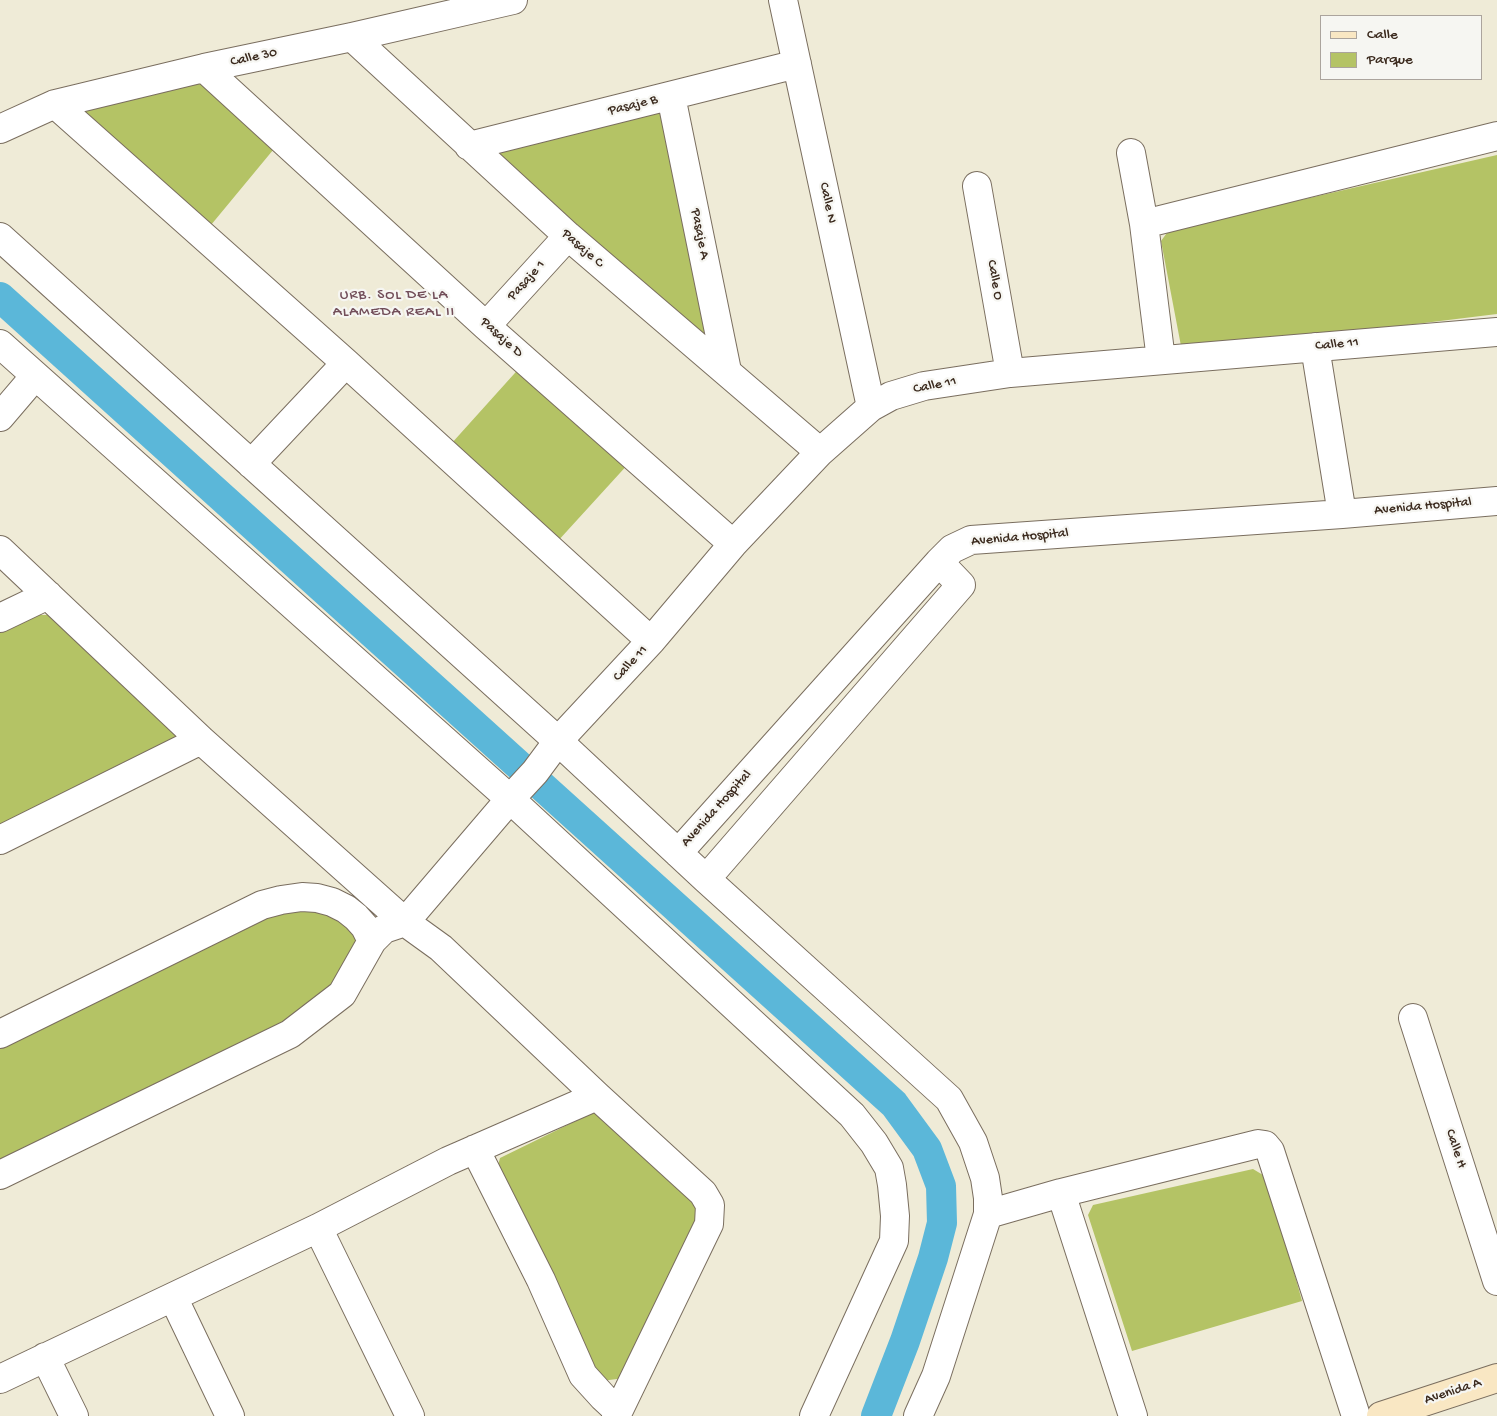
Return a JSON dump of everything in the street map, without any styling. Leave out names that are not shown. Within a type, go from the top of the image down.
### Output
[{"type":"street","name":"Calle 30","points":[[0,129],[55,104],[204,68],[352,38],[513,0]]},
{"type":"street","name":"Calle N","points":[[783,0],[871,407]]},
{"type":"street","name":"Pasaje C","points":[[352,38],[568,236],[820,452]]},
{"type":"street","name":"Pasaje B","points":[[469,146],[797,64]]},
{"type":"street","name":"Pasaje D","points":[[204,68],[486,326],[733,544]]},
{"type":"street","name":"Pasaje A","points":[[671,96],[726,372]]},
{"type":"street","points":[[55,104],[346,363],[652,641]]},
{"type":"street","points":[[1144,224],[1497,136]]},
{"type":"street","points":[[1132,153],[1144,224],[1161,360]]},
{"type":"street","name":"Calle O","points":[[977,186],[1010,373]]},
{"type":"street","name":"Pasaje 1","points":[[486,326],[568,236]]},
{"type":"street","points":[[0,237],[949,1099],[973,1142],[985,1178],[988,1214],[936,1376],[918,1416]]},
{"type":"street","name":"Calle 11","points":[[405,922],[558,742],[652,641],[733,544],[820,452],[871,407],[891,396],[924,386],[1010,373],[1497,332]]},
{"type":"street","points":[[0,344],[35,376],[523,785],[852,1115],[874,1143],[889,1168],[894,1199],[894,1241],[814,1416]]},
{"type":"street","points":[[1315,347],[1342,514]]},
{"type":"street","points":[[251,464],[346,363]]},
{"type":"street","points":[[0,417],[35,376]]},
{"type":"street","name":"Avenida Hospital","points":[[678,853],[939,562],[952,549],[970,540],[1342,514],[1497,501]]},
{"type":"street","points":[[0,550],[201,740],[405,922],[441,948],[597,1096],[703,1193],[710,1205],[709,1224],[617,1414],[583,1375],[541,1280],[475,1149]]},
{"type":"street","points":[[706,879],[961,585],[939,562]]},
{"type":"street","points":[[0,618],[48,595]]},
{"type":"street","points":[[0,840],[201,740]]},
{"type":"street","points":[[317,898],[337,879],[344,867]]},
{"type":"street","points":[[0,1034],[262,905],[281,900],[317,898],[332,902],[346,909],[364,927],[372,941]]},
{"type":"street","points":[[0,1175],[290,1034],[342,994],[372,941],[384,929],[405,922]]},
{"type":"street","name":"Calle H","points":[[1413,1018],[1497,1281]]},
{"type":"street","points":[[0,1379],[318,1228],[475,1149],[597,1096]]},
{"type":"street","points":[[988,1214],[1061,1193],[1258,1144],[1265,1145],[1270,1151],[1356,1416]]},
{"type":"street","points":[[1061,1193],[1133,1416]]},
{"type":"street","points":[[318,1228],[410,1416]]},
{"type":"street","points":[[173,1297],[230,1416]]},
{"type":"street","points":[[45,1357],[74,1416]]},
{"type":"street","name":"Avenida A","points":[[1381,1416],[1497,1378]]},
{"type":"green space","points":[[201,76],[278,144],[206,231],[66,106]]},
{"type":"green space","points":[[668,105],[717,365],[479,148]]},
{"type":"green space","points":[[1497,155],[1497,314],[1196,351],[1181,346],[1161,241],[1169,230]]},
{"type":"green space","points":[[523,364],[630,462],[557,542],[451,444]]},
{"type":"green space","points":[[38,615],[52,615],[176,728],[174,743],[0,826],[0,633]]},
{"type":"green space","points":[[291,907],[339,911],[363,943],[335,993],[291,1026],[0,1162],[0,1047]]},
{"type":"green space","points":[[598,1110],[704,1211],[625,1378],[601,1381],[497,1169],[500,1158]]},
{"type":"green space","points":[[1253,1169],[1268,1178],[1302,1301],[1132,1351],[1088,1215],[1093,1205]]},
{"type":"waterway","points":[[0,297],[894,1104],[927,1149],[941,1186],[942,1223],[933,1258],[905,1341],[876,1416]]},
{"type":"district","name":"URB. SOL DE LA ALAMEDA REAL II","points":[[394,304]]}]
